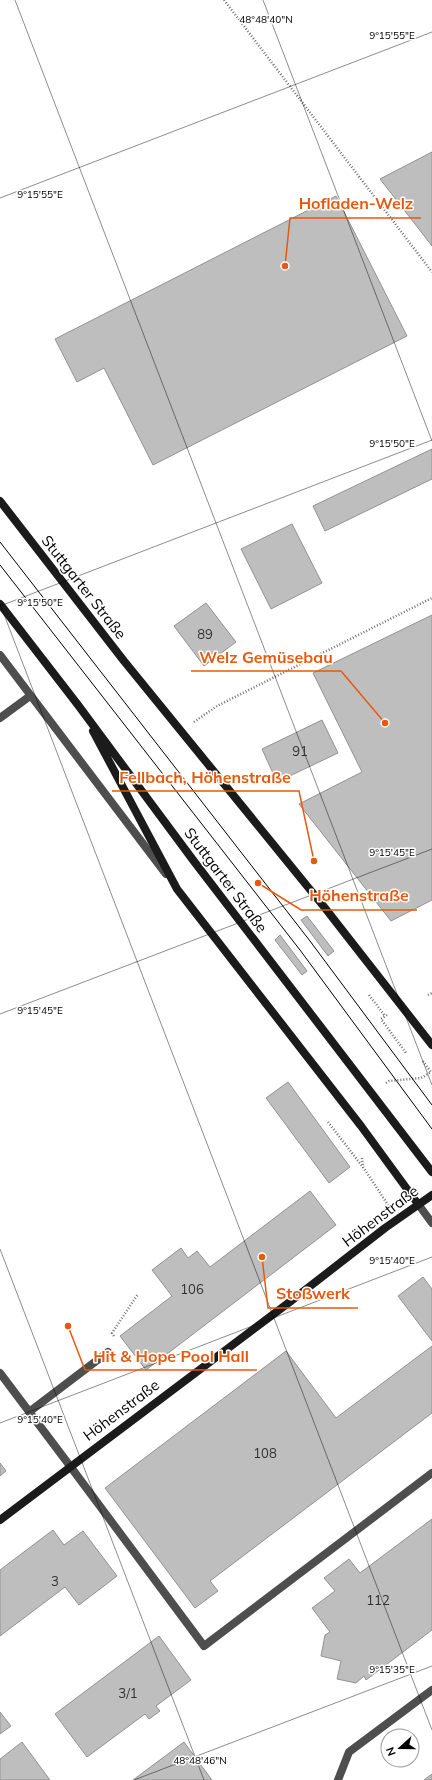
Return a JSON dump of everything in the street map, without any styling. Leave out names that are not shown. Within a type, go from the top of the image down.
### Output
[{"type":"main road","name":"Stuttgarter Straße","points":[[0,500],[124,662],[182,731],[432,1045]]},
{"type":"main road","name":"Stuttgarter Straße","points":[[0,604],[78,705],[193,860],[432,1172]]},
{"type":"main road","points":[[78,705],[177,889],[362,1126],[418,1204]]},
{"type":"main road","name":"Höhenstraße","points":[[0,1520],[291,1301],[397,1219],[432,1195]]},
{"type":"street","points":[[0,655],[177,889]]},
{"type":"street","points":[[0,718],[30,696]]},
{"type":"street","points":[[418,1204],[432,1223]]},
{"type":"street","points":[[29,1412],[108,1352]]},
{"type":"street","points":[[0,1373],[204,1646],[432,1473]]},
{"type":"street","points":[[338,1780],[349,1752],[432,1690]]},
{"type":"path","points":[[224,0],[432,272]]},
{"type":"path","points":[[182,731],[217,706],[432,598]]},
{"type":"path","points":[[368,993],[385,1016]]},
{"type":"path","points":[[428,995],[432,993]]},
{"type":"path","points":[[390,1016],[389,1014],[381,1019],[406,1053]]},
{"type":"path","points":[[385,1084],[389,1081],[421,1078],[431,1072]]},
{"type":"path","points":[[328,1122],[363,1167],[397,1219]]},
{"type":"path","points":[[362,1154],[363,1167]]},
{"type":"path","points":[[108,1352],[120,1344],[112,1333],[138,1294]]},
{"type":"building","points":[[432,152],[432,246],[380,179]]},
{"type":"building","points":[[336,196],[407,336],[153,465],[104,368],[77,382],[55,339]]},
{"type":"building","points":[[432,449],[432,479],[325,531],[313,506]]},
{"type":"building","points":[[292,524],[322,583],[271,609],[241,549]]},
{"type":"building","points":[[206,603],[236,642],[204,666],[174,626]]},
{"type":"building","points":[[432,615],[432,900],[391,921],[299,804],[362,772],[313,673]]},
{"type":"building","points":[[322,720],[338,753],[277,782],[262,749]]},
{"type":"building","points":[[307,916],[334,951],[328,956],[301,920]]},
{"type":"building","points":[[280,935],[307,971],[302,975],[275,940]]},
{"type":"building","points":[[288,1082],[350,1167],[329,1183],[266,1098]]},
{"type":"building","points":[[310,1191],[336,1225],[146,1370],[120,1336],[172,1296],[152,1270],[181,1248],[188,1258],[197,1251],[210,1267]]},
{"type":"building","points":[[423,1277],[432,1289],[432,1341],[398,1296]]},
{"type":"building","points":[[432,1346],[432,1413],[210,1581],[218,1591],[195,1608],[105,1488],[286,1351],[336,1418]]},
{"type":"building","points":[[0,1463],[6,1471],[0,1476]]},
{"type":"building","points":[[432,1519],[432,1630],[366,1680],[364,1676],[356,1683],[337,1679],[341,1661],[321,1656],[325,1635],[330,1632],[312,1608],[335,1591],[324,1578],[349,1559],[360,1573]]},
{"type":"building","points":[[53,1530],[64,1545],[83,1531],[117,1576],[79,1605],[65,1587],[0,1636],[0,1570]]},
{"type":"building","points":[[159,1636],[191,1680],[156,1706],[160,1711],[149,1719],[145,1714],[87,1757],[55,1714]]},
{"type":"building","points":[[0,1712],[11,1726],[0,1734]]},
{"type":"building","points":[[22,1742],[50,1780],[0,1780],[0,1759]]},
{"type":"building","points":[[184,1742],[212,1780],[133,1780]]},
{"type":"building","points":[[432,1774],[432,1780],[424,1780]]},
{"type":"tram line","points":[[0,542],[310,941],[432,1105]]},
{"type":"tram line","points":[[0,565],[300,950],[432,1129]]},
{"type":"place","name":"Hofladen-Welz","points":[[285,266]]},
{"type":"place","name":"Welz Gemüsebau","points":[[385,723]]},
{"type":"place","name":"Fellbach, Höhenstraße","points":[[314,861]]},
{"type":"place","name":"Höhenstraße","points":[[258,883]]},
{"type":"place","name":"Stoßwerk","points":[[262,1257]]},
{"type":"place","name":"Hit & Hope Pool Hall","points":[[68,1326]]}]
